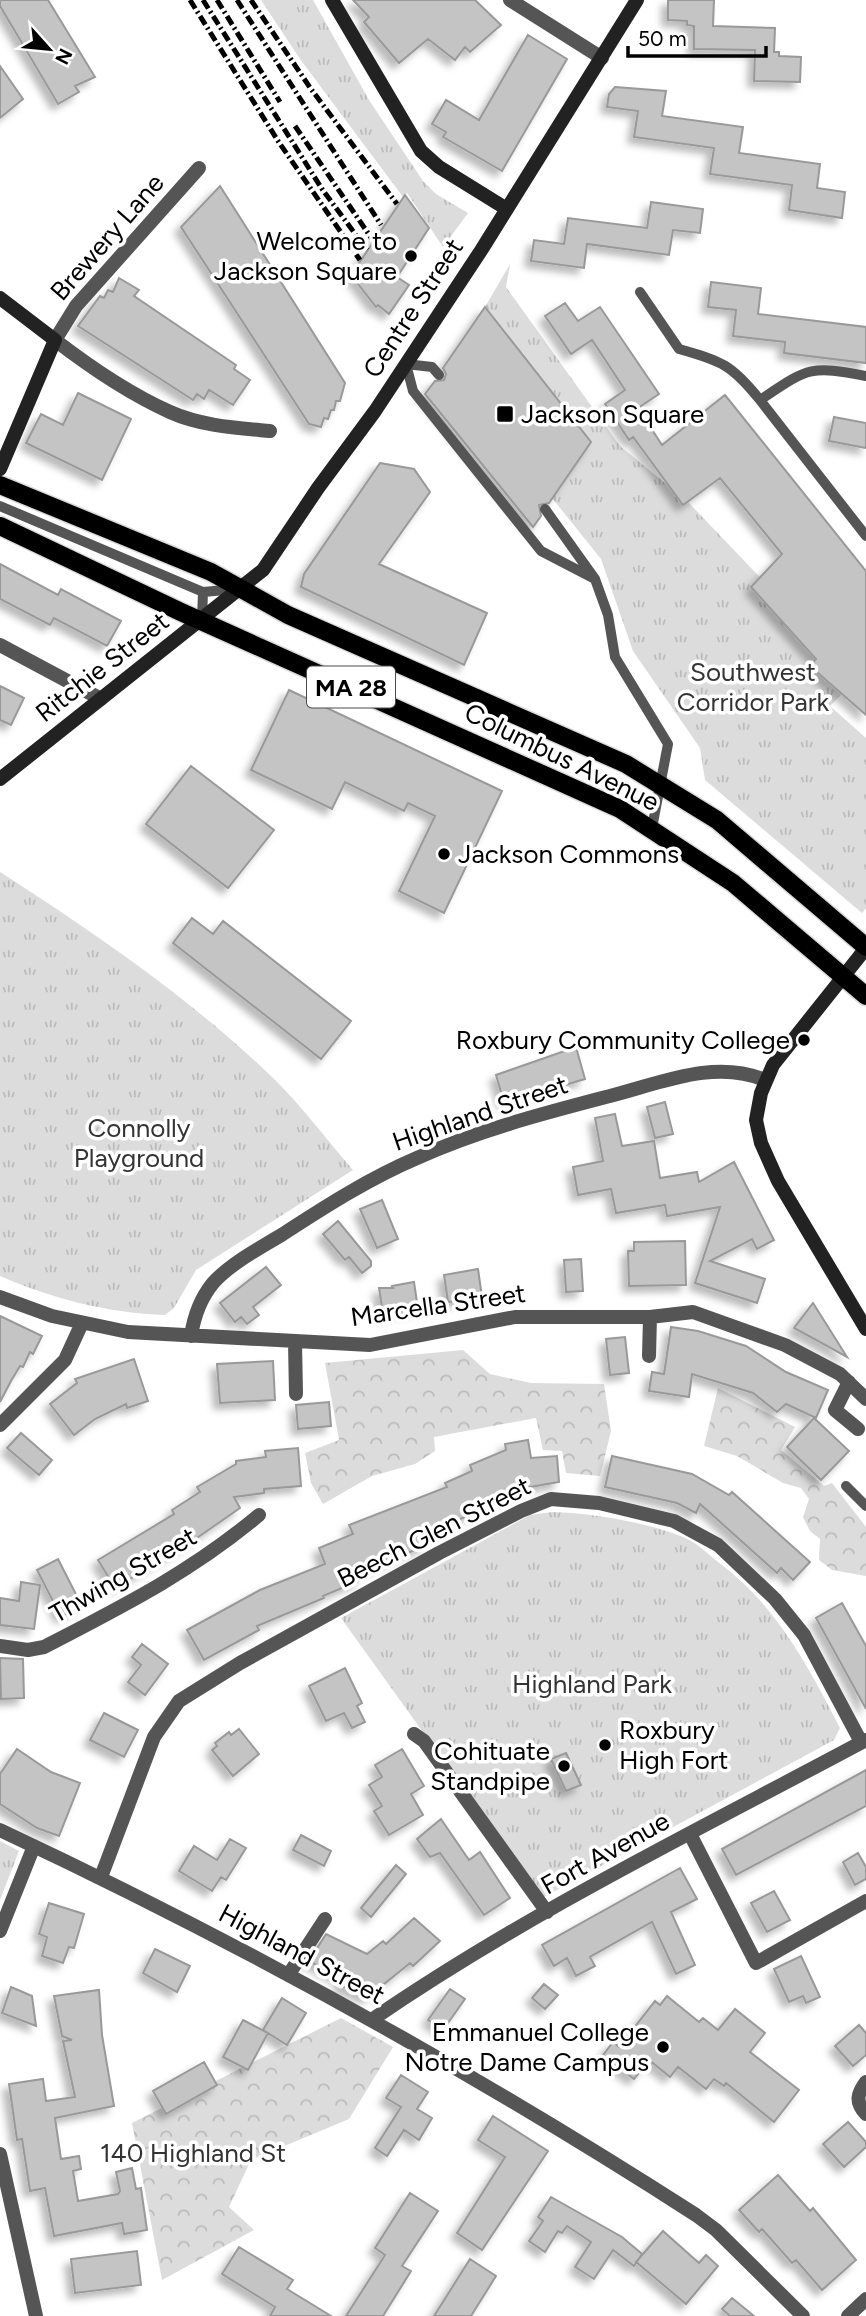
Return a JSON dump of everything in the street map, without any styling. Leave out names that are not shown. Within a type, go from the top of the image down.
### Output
[{"type":"main road","points":[[332,0],[421,151],[439,167],[507,209]]},
{"type":"main road","name":"Centre Street","points":[[202,620],[264,570],[406,364],[507,209],[637,0]]},
{"type":"main road","points":[[0,298],[55,340],[0,469]]},
{"type":"main road","name":"Columbus Avenue","points":[[0,485],[187,562],[298,620],[507,710],[662,783],[748,844],[866,947]]},
{"type":"main road","name":"Columbus Avenue","points":[[0,526],[599,798],[652,828],[742,890],[866,996]]},
{"type":"main road","name":"Ritchie Street","points":[[0,779],[202,620]]},
{"type":"main road","points":[[865,1325],[778,1181],[761,1143],[757,1114],[765,1080],[782,1052],[866,947]]},
{"type":"street","points":[[510,0],[601,58]]},
{"type":"street","name":"Brewery Lane","points":[[55,340],[76,306],[199,168]]},
{"type":"street","points":[[55,340],[83,362],[170,412],[223,427],[270,431]]},
{"type":"street","points":[[0,645],[101,699]]},
{"type":"street","name":"Highland Street","points":[[191,1336],[194,1317],[203,1298],[215,1281],[240,1261],[338,1199],[416,1158],[529,1118],[688,1075],[725,1070],[765,1080]]},
{"type":"street","name":"Marcella Street","points":[[0,1297],[82,1324],[128,1332],[295,1343],[383,1344],[535,1315],[650,1317],[693,1312],[785,1345],[849,1381],[866,1399]]},
{"type":"street","points":[[649,1356],[650,1317]]},
{"type":"street","points":[[0,1425],[65,1360],[82,1324]]},
{"type":"street","points":[[295,1343],[296,1394]]},
{"type":"street","points":[[849,1381],[835,1410],[858,1429]]},
{"type":"street","name":"Beech Glen Street","points":[[101,1878],[154,1737],[179,1701],[240,1662],[427,1559],[521,1511],[551,1499],[598,1503],[674,1521],[718,1545],[766,1590],[804,1635],[864,1741]]},
{"type":"street","name":"Thwing Street","points":[[0,1646],[27,1650],[44,1647],[163,1586],[217,1550],[260,1515]]},
{"type":"street","points":[[414,1734],[424,1741],[547,1912]]},
{"type":"street","name":"Fort Avenue","points":[[373,2019],[438,1974],[547,1912],[864,1741]]},
{"type":"street","name":"Highland Street","points":[[0,1830],[289,1974],[474,2076],[696,2215],[803,2316]]},
{"type":"street","points":[[690,1834],[756,1963],[866,1901]]},
{"type":"street","points":[[0,1931],[33,1846]]},
{"type":"street","points":[[289,1974],[324,1919]]},
{"type":"street","points":[[866,2082],[858,2093],[859,2106],[866,2114]]},
{"type":"street","points":[[0,2154],[36,2316]]},
{"type":"street","points":[[848,2316],[866,2300]]},
{"type":"lane","points":[[640,292],[679,349],[709,357],[738,372],[866,536]]},
{"type":"lane","points":[[439,375],[432,367],[406,364],[413,391],[541,551],[595,579]]},
{"type":"lane","points":[[761,400],[796,376],[823,368],[866,376]]},
{"type":"lane","points":[[0,506],[203,592],[242,589]]},
{"type":"lane","points":[[545,509],[595,579],[608,614],[611,645],[619,667],[668,744],[652,828]]},
{"type":"lane","points":[[202,620],[203,592]]},
{"type":"lane","points":[[846,1486],[866,1506]]},
{"type":"green space","points":[[261,0],[313,0],[369,100],[423,181],[436,194],[468,213],[443,247],[407,193],[403,197],[300,59]]},
{"type":"green space","name":"Southwest Corridor Park","points":[[510,264],[506,287],[620,446],[688,502],[857,679],[830,706],[866,738],[866,908],[862,913],[705,780],[700,748],[633,651],[601,559],[552,498],[485,307]]},
{"type":"green space","name":"Connolly Playground","points":[[0,872],[106,943],[175,994],[241,1048],[283,1088],[353,1170],[196,1270],[174,1308],[165,1315],[81,1303],[40,1292],[0,1276]]},
{"type":"green space","points":[[463,1350],[490,1374],[531,1383],[604,1384],[611,1431],[600,1476],[566,1473],[562,1451],[543,1450],[536,1418],[434,1437],[435,1451],[415,1464],[372,1476],[323,1504],[311,1483],[305,1453],[339,1440],[325,1363]]},
{"type":"green space","points":[[718,1388],[795,1427],[781,1450],[824,1486],[832,1483],[866,1527],[866,1576],[832,1570],[819,1560],[820,1539],[810,1531],[803,1517],[809,1499],[801,1488],[783,1483],[737,1456],[704,1446]]},
{"type":"green space","name":"Highland Park","points":[[552,1512],[601,1516],[636,1523],[683,1537],[701,1548],[739,1579],[773,1617],[802,1659],[840,1728],[834,1740],[542,1898],[341,1618],[530,1515]]},
{"type":"green space","points":[[0,1841],[19,1851],[0,1900]]},
{"type":"green space","name":"140 Highland St","points":[[341,2018],[393,2047],[349,2119],[251,2160],[229,2207],[254,2230],[162,2280],[132,2123]]},
{"type":"building","points":[[0,0],[48,0],[95,77],[75,86],[79,92],[58,104],[0,6]]},
{"type":"building","points":[[353,0],[475,0],[501,25],[470,52],[465,47],[455,60],[428,39],[399,63],[364,22],[369,17]]},
{"type":"building","points":[[668,0],[714,0],[713,26],[775,28],[774,52],[779,52],[779,56],[801,57],[800,82],[754,81],[755,50],[694,49],[694,26],[687,25],[687,21],[668,20]]},
{"type":"building","points":[[528,35],[567,59],[502,171],[443,137],[446,132],[432,124],[446,100],[479,120]]},
{"type":"building","points":[[0,66],[23,99],[0,118]]},
{"type":"building","points":[[615,87],[666,91],[662,116],[743,127],[739,153],[820,164],[817,188],[845,192],[842,218],[789,210],[792,185],[710,174],[714,148],[634,137],[638,111],[607,107],[609,94]]},
{"type":"building","points":[[220,186],[345,383],[340,401],[336,401],[334,410],[331,410],[328,419],[324,418],[321,427],[309,424],[181,227]]},
{"type":"building","points":[[405,195],[429,228],[397,277],[409,285],[389,314],[378,305],[376,307],[351,275]]},
{"type":"building","points":[[651,202],[703,209],[700,233],[673,230],[669,255],[587,244],[584,268],[531,261],[534,240],[564,244],[568,218],[647,228]]},
{"type":"building","points":[[119,278],[139,290],[134,296],[236,365],[234,369],[250,380],[233,405],[209,390],[204,399],[197,394],[193,400],[78,326],[100,296],[104,298],[108,290],[113,292]]},
{"type":"building","points":[[711,282],[761,288],[758,314],[866,327],[866,363],[784,353],[785,342],[733,336],[736,310],[708,307]]},
{"type":"building","points":[[565,303],[578,321],[600,307],[659,394],[638,408],[662,445],[725,395],[866,571],[866,715],[810,666],[816,659],[751,587],[782,554],[720,478],[683,505],[633,437],[629,440],[605,404],[625,390],[592,340],[571,354],[545,316]]},
{"type":"building","name":"Jackson Square","points":[[485,307],[591,442],[549,503],[539,505],[541,516],[533,527],[425,394],[435,381],[444,380],[446,374],[443,368]]},
{"type":"building","points":[[78,393],[131,419],[102,480],[26,443],[41,414],[63,425]]},
{"type":"building","points":[[834,417],[866,423],[866,448],[829,441]]},
{"type":"building","points":[[380,463],[414,469],[430,492],[379,564],[487,613],[464,665],[301,587],[304,574]]},
{"type":"building","points":[[0,564],[58,595],[61,589],[121,621],[107,646],[54,618],[50,625],[0,599]]},
{"type":"building","points":[[0,686],[24,698],[11,725],[0,720]]},
{"type":"building","points":[[289,690],[502,791],[444,913],[399,891],[435,816],[408,803],[404,811],[345,782],[332,809],[251,770]]},
{"type":"building","points":[[191,766],[274,830],[228,888],[146,824]]},
{"type":"building","points":[[192,918],[213,934],[223,921],[351,1021],[321,1059],[173,943]]},
{"type":"building","points":[[576,1047],[585,1079],[504,1103],[496,1075]]},
{"type":"building","points":[[665,1102],[673,1134],[655,1138],[647,1107]]},
{"type":"building","points":[[615,1114],[622,1146],[654,1141],[660,1178],[697,1172],[699,1182],[734,1162],[774,1240],[757,1249],[752,1239],[710,1261],[765,1279],[757,1303],[695,1283],[720,1207],[667,1216],[665,1205],[616,1213],[611,1189],[578,1195],[573,1167],[603,1161],[595,1118]]},
{"type":"building","points":[[382,1200],[398,1239],[377,1248],[360,1209]]},
{"type":"building","points":[[338,1221],[371,1261],[371,1266],[362,1273],[349,1257],[345,1260],[323,1234]]},
{"type":"building","points":[[685,1241],[686,1285],[629,1286],[628,1251],[634,1251],[634,1242]]},
{"type":"building","points":[[581,1259],[583,1291],[566,1292],[564,1260]]},
{"type":"building","points":[[266,1267],[281,1285],[253,1307],[259,1315],[247,1324],[241,1317],[235,1322],[220,1303]]},
{"type":"building","points":[[478,1269],[482,1297],[448,1302],[444,1275]]},
{"type":"building","points":[[414,1282],[418,1309],[383,1314],[379,1288],[393,1288],[392,1286]]},
{"type":"building","points":[[813,1303],[847,1357],[794,1328]]},
{"type":"building","points":[[0,1316],[42,1336],[33,1354],[30,1352],[23,1367],[20,1366],[0,1402]]},
{"type":"building","points":[[671,1327],[698,1331],[746,1346],[786,1372],[828,1390],[816,1418],[786,1404],[777,1412],[753,1393],[692,1374],[689,1397],[649,1391],[652,1372],[664,1374]]},
{"type":"building","points":[[625,1337],[629,1373],[610,1375],[606,1339]]},
{"type":"building","points":[[134,1359],[148,1401],[127,1408],[126,1404],[95,1419],[74,1435],[50,1404],[77,1383],[75,1379]]},
{"type":"building","points":[[273,1361],[275,1400],[220,1403],[217,1364]]},
{"type":"building","points":[[329,1402],[331,1426],[298,1429],[296,1405]]},
{"type":"building","points":[[814,1418],[849,1451],[821,1480],[787,1447]]},
{"type":"building","points":[[21,1433],[52,1460],[39,1475],[7,1448]]},
{"type":"building","points":[[528,1440],[531,1458],[557,1456],[559,1482],[519,1489],[478,1506],[479,1511],[451,1523],[453,1527],[424,1540],[426,1545],[358,1575],[361,1580],[323,1596],[324,1598],[257,1626],[259,1630],[204,1660],[187,1630],[260,1590],[325,1564],[319,1548],[353,1534],[349,1525],[447,1487],[445,1483],[472,1471],[470,1465],[506,1450],[505,1444]]},
{"type":"building","points":[[298,1448],[301,1486],[264,1489],[264,1493],[234,1497],[240,1508],[184,1547],[115,1588],[98,1560],[174,1514],[172,1510],[200,1492],[197,1487],[236,1464],[236,1461],[266,1457],[265,1451]]},
{"type":"building","points":[[612,1456],[692,1474],[729,1495],[732,1492],[810,1562],[793,1580],[781,1568],[777,1573],[700,1504],[696,1513],[677,1503],[605,1487]]},
{"type":"building","points":[[58,1559],[82,1606],[61,1617],[37,1570]]},
{"type":"building","points":[[21,1582],[40,1585],[34,1629],[0,1625],[0,1598],[19,1601]]},
{"type":"building","points":[[842,1603],[866,1646],[866,1709],[816,1618]]},
{"type":"building","points":[[142,1644],[168,1664],[145,1695],[128,1682],[141,1665],[132,1657]]},
{"type":"building","points":[[0,1658],[23,1659],[24,1698],[1,1699]]},
{"type":"building","points":[[345,1668],[362,1703],[357,1706],[365,1722],[352,1728],[344,1713],[326,1721],[309,1686]]},
{"type":"building","points":[[104,1713],[138,1730],[124,1757],[90,1740]]},
{"type":"building","points":[[239,1729],[259,1754],[233,1776],[212,1750],[217,1746],[215,1743],[229,1732],[231,1735]]},
{"type":"building","points":[[17,1749],[51,1772],[80,1783],[59,1836],[37,1828],[0,1804],[0,1774]]},
{"type":"building","points":[[402,1749],[424,1786],[411,1794],[423,1815],[389,1835],[374,1811],[382,1806],[369,1785],[382,1777],[375,1765]]},
{"type":"building","points":[[566,1753],[581,1785],[566,1791],[551,1759]]},
{"type":"building","points":[[866,1770],[866,1806],[736,1875],[722,1849]]},
{"type":"building","points":[[441,1819],[469,1860],[480,1852],[510,1898],[484,1915],[440,1853],[430,1857],[417,1839]]},
{"type":"building","points":[[301,1835],[331,1851],[324,1866],[293,1850]]},
{"type":"building","points":[[230,1839],[246,1848],[226,1880],[221,1877],[212,1891],[179,1871],[194,1846],[217,1860]]},
{"type":"building","points":[[858,1853],[866,1867],[866,1879],[855,1885],[843,1862]]},
{"type":"building","points":[[396,1865],[406,1874],[371,1917],[361,1908]]},
{"type":"building","points":[[680,1868],[697,1899],[671,1912],[695,1965],[676,1974],[652,1922],[590,1957],[595,1966],[576,1976],[567,1958],[554,1966],[542,1945]]},
{"type":"building","points":[[774,1891],[790,1920],[767,1932],[751,1903]]},
{"type":"building","points":[[49,1903],[84,1914],[74,1948],[69,1947],[63,1963],[42,1956],[47,1937],[39,1934]]},
{"type":"building","points":[[414,1918],[440,1941],[413,1966],[410,1963],[368,1997],[339,1985],[344,1980],[309,1961],[326,1934],[367,1954],[383,1941],[386,1944]]},
{"type":"building","points":[[155,1949],[190,1966],[177,1992],[143,1973]]},
{"type":"building","points":[[801,1956],[820,1997],[806,2003],[803,1996],[789,2002],[774,1969]]},
{"type":"building","points":[[544,1984],[558,1995],[545,2009],[532,1998]]},
{"type":"building","points":[[11,1987],[32,1996],[36,2026],[2,2013]]},
{"type":"building","points":[[450,1989],[465,1999],[443,2030],[428,2020]]},
{"type":"building","points":[[99,1990],[102,2035],[114,2106],[55,2118],[61,2159],[79,2156],[81,2169],[73,2171],[78,2201],[118,2194],[120,2191],[116,2172],[132,2168],[136,2189],[141,2188],[147,2230],[124,2234],[122,2223],[54,2236],[45,2188],[30,2191],[22,2139],[17,2140],[9,2084],[43,2079],[46,2101],[75,2097],[63,2041],[72,2040],[62,2036],[54,1996]]},
{"type":"building","points":[[667,1996],[699,2022],[703,2018],[718,2030],[735,2009],[765,2033],[750,2052],[799,2090],[774,2122],[726,2083],[724,2086],[714,2079],[706,2089],[678,2067],[670,2077],[649,2060],[634,2079],[603,2055],[613,2042],[619,2047],[655,2001],[660,2005]]},
{"type":"building","points":[[282,1998],[306,2013],[287,2045],[263,2030]]},
{"type":"building","points":[[243,2020],[268,2033],[248,2070],[223,2057]]},
{"type":"building","points":[[859,2025],[866,2033],[866,2055],[853,2066],[835,2046]]},
{"type":"building","points":[[204,2062],[217,2085],[166,2114],[153,2091]]},
{"type":"building","points":[[401,2075],[428,2092],[417,2109],[432,2118],[419,2140],[404,2130],[387,2156],[375,2148],[401,2107],[386,2098]]},
{"type":"building","points":[[493,2116],[548,2151],[482,2250],[457,2233],[505,2157],[478,2140]]},
{"type":"building","points":[[848,2122],[866,2142],[866,2147],[844,2167],[823,2144]]},
{"type":"building","points":[[778,2175],[810,2211],[813,2208],[856,2260],[822,2290],[796,2260],[792,2263],[762,2229],[759,2232],[739,2210]]},
{"type":"building","points":[[410,2193],[438,2211],[402,2266],[411,2271],[383,2316],[346,2316],[385,2255],[375,2248]]},
{"type":"building","points":[[551,2197],[622,2237],[642,2254],[634,2266],[613,2250],[594,2279],[575,2267],[591,2242],[567,2226],[562,2233],[558,2231],[545,2252],[529,2241],[543,2221],[538,2217]]},
{"type":"building","points":[[663,2231],[699,2263],[706,2255],[718,2266],[686,2304],[636,2262]]},
{"type":"building","points":[[239,2247],[293,2280],[287,2289],[331,2316],[270,2316],[275,2307],[222,2274]]},
{"type":"building","points":[[137,2251],[141,2285],[75,2293],[71,2259]]},
{"type":"building","points":[[470,2259],[496,2276],[471,2316],[434,2316]]},
{"type":"building","points":[[732,2298],[754,2316],[730,2316],[722,2309]]},
{"type":"railway","points":[[190,0],[278,141],[360,260]]},
{"type":"railway","points":[[203,0],[322,189],[367,250]]},
{"type":"railway","points":[[217,0],[280,102]]},
{"type":"railway","points":[[237,0],[381,225]]},
{"type":"railway","points":[[251,0],[311,89],[397,204]]},
{"type":"railway","points":[[295,126],[372,239]]},
{"type":"place","name":"Welcome to Jackson Square","points":[[411,256]]},
{"type":"place","name":"Jackson Square","points":[[505,414]]},
{"type":"place","name":"Jackson Commons","points":[[444,854]]},
{"type":"place","name":"Roxbury Community College","points":[[804,1040]]},
{"type":"place","name":"Roxbury High Fort","points":[[605,1745]]},
{"type":"place","name":"Cohituate Standpipe","points":[[564,1766]]},
{"type":"place","name":"Emmanuel College Notre Dame Campus","points":[[663,2047]]}]
